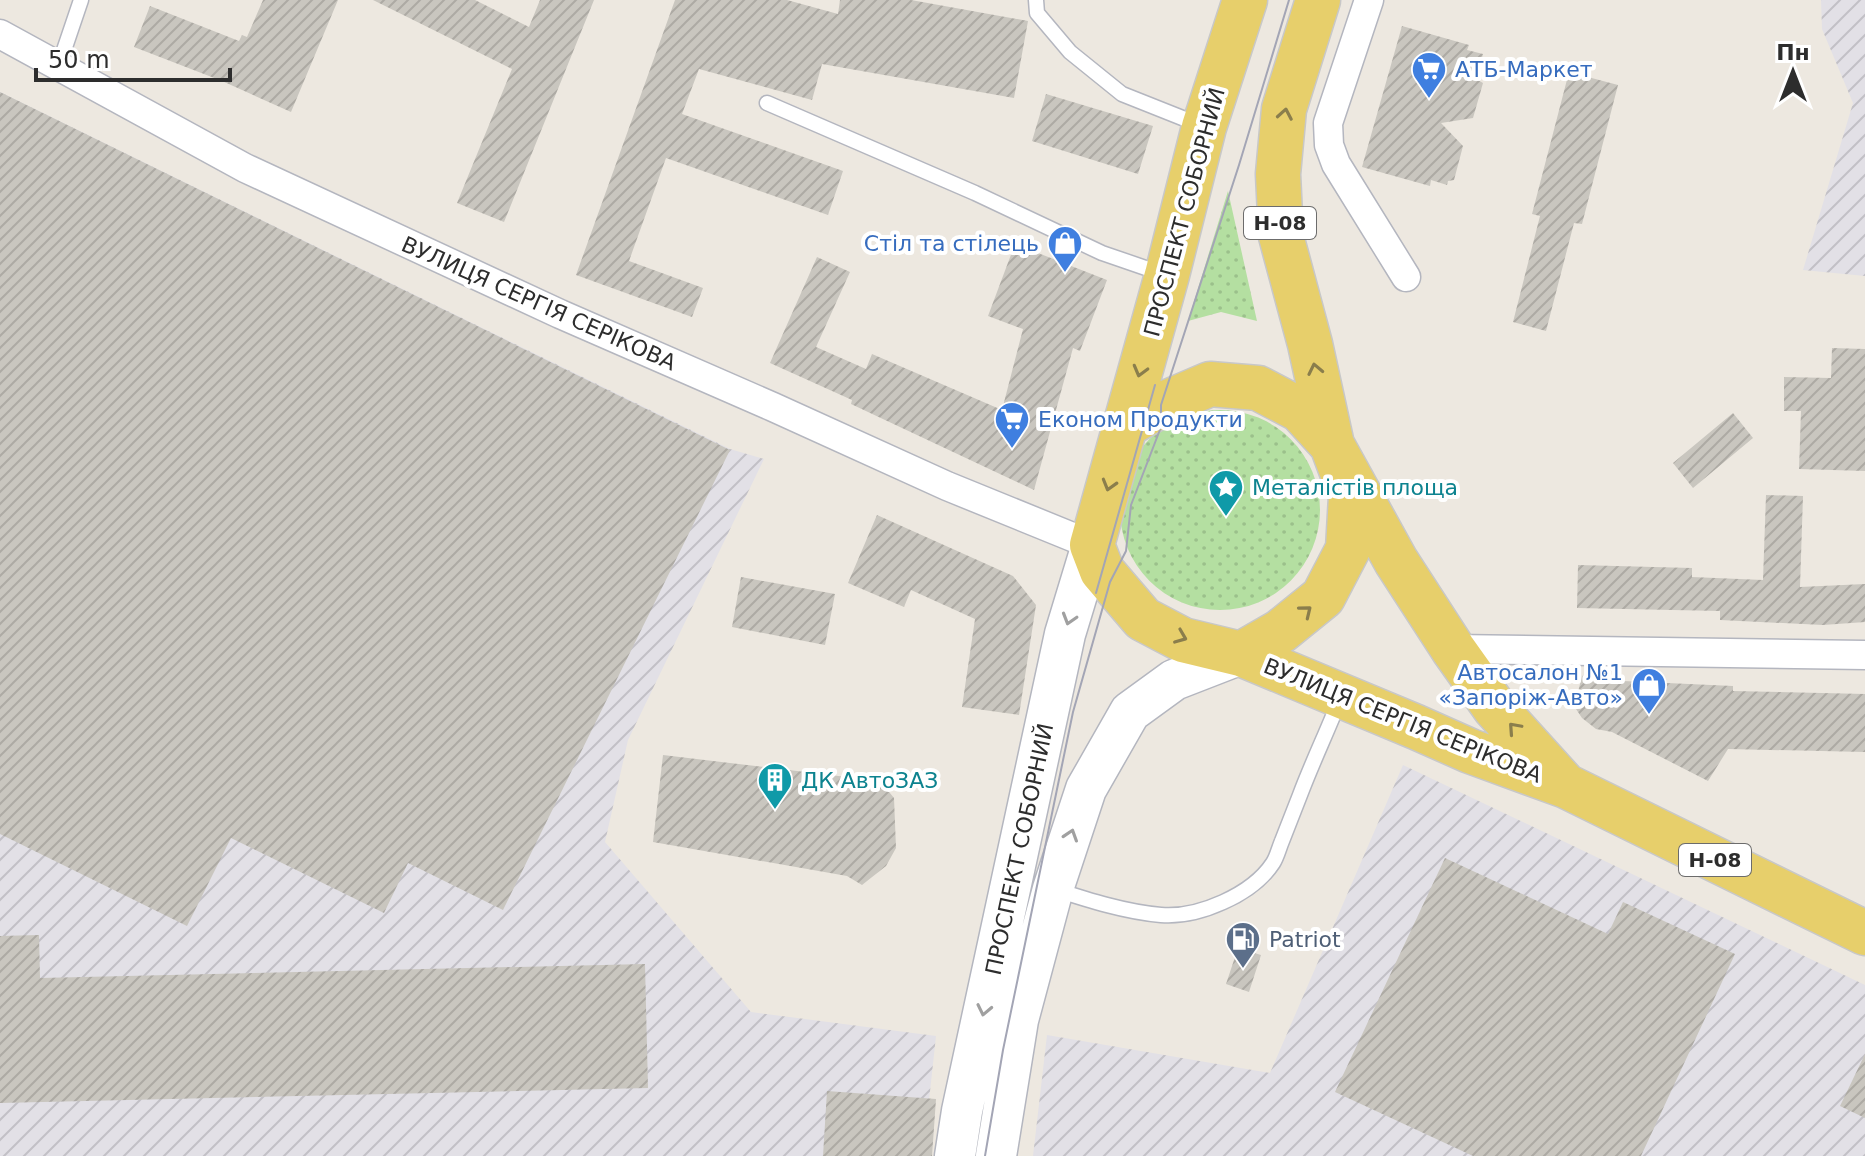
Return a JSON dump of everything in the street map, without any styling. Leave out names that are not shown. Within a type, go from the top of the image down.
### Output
[{"type":"main road","name":"ПРОСПЕКТ СОБОРНИЙ","points":[[1126,425],[1204,127],[1245,0]]},
{"type":"main road","name":"Н-08","points":[[1318,0],[1284,109],[1278,174],[1281,236],[1310,344],[1332,445]]},
{"type":"main road","points":[[1092,545],[1126,425],[1161,405],[1210,384],[1258,388],[1300,410],[1332,445],[1351,496],[1348,549],[1323,597],[1281,631],[1241,654]]},
{"type":"main road","name":"ВУЛИЦЯ СЕРГІЯ СЕРІКОВА","points":[[1332,445],[1396,561],[1453,649],[1495,708],[1566,786]]},
{"type":"main road","name":"ПРОСПЕКТ СОБОРНИЙ","points":[[955,1156],[962,1111],[1065,634],[1092,545]]},
{"type":"main road","name":"Н-08","points":[[1092,545],[1102,571],[1143,619],[1183,640],[1241,654]]},
{"type":"main road","name":"ПРОСПЕКТ СОБОРНИЙ","points":[[996,1156],[1018,1020],[1053,889],[1086,789],[1130,712],[1174,680],[1241,654]]},
{"type":"main road","name":"ВУЛИЦЯ СЕРГІЯ СЕРІКОВА","points":[[1241,654],[1470,751],[1566,786],[1865,933]]},
{"type":"street","points":[[1369,0],[1328,123],[1329,145],[1336,164],[1406,277]]},
{"type":"street","name":"ВУЛИЦЯ СЕРГІЯ СЕРІКОВА","points":[[0,34],[245,168],[560,314],[947,486],[1092,545]]},
{"type":"street","points":[[1453,649],[1865,655]]},
{"type":"lane","points":[[59,65],[81,0]]},
{"type":"lane","points":[[1036,0],[1037,13],[1070,52],[1122,94],[1204,127]]},
{"type":"lane","points":[[767,103],[975,193],[1102,253],[1167,275]]},
{"type":"lane","points":[[1053,889],[1105,904],[1164,915],[1207,909],[1230,899],[1256,881],[1273,863],[1341,695]]},
{"type":"shaded area","points":[[1821,0],[1865,0],[1865,276],[1803,270],[1853,103],[1822,29]]},
{"type":"shaded area","points":[[0,92],[730,449],[764,459],[628,740],[605,842],[751,1012],[936,1036],[923,1156],[0,1156]]},
{"type":"shaded area","points":[[1403,765],[1865,985],[1865,1156],[1033,1156],[1047,1035],[1270,1073]]},
{"type":"green space","points":[[1228,191],[1257,321],[1221,312],[1188,321]]},
{"type":"green space","points":[[1220,410],[1258,418],[1291,439],[1312,472],[1320,510],[1312,548],[1291,581],[1258,602],[1220,610],[1182,602],[1149,581],[1128,548],[1120,510],[1128,472],[1149,439],[1182,418]]},
{"type":"building","points":[[263,0],[338,0],[291,112],[134,47],[150,6],[239,41],[242,35],[247,37]]},
{"type":"building","points":[[373,0],[475,0],[529,27],[540,0],[594,0],[504,222],[457,203],[512,69]]},
{"type":"building","points":[[675,0],[787,0],[838,14],[840,0],[911,0],[1028,21],[1014,98],[822,64],[812,100],[699,69],[682,114],[843,171],[828,215],[666,158],[629,261],[703,288],[692,317],[576,275]]},
{"type":"building","name":"АТБ-Маркет","points":[[1402,26],[1469,45],[1467,50],[1483,54],[1476,79],[1483,83],[1473,118],[1441,123],[1463,146],[1454,180],[1448,181],[1447,185],[1431,180],[1430,186],[1362,167]]},
{"type":"building","points":[[1569,72],[1618,85],[1582,224],[1574,223],[1546,331],[1513,322],[1540,216],[1532,214]]},
{"type":"building","points":[[0,92],[730,450],[503,910],[408,863],[384,913],[231,838],[187,926],[0,834]]},
{"type":"building","points":[[1046,94],[1153,126],[1138,174],[1032,141]]},
{"type":"building","points":[[1015,244],[1107,280],[1080,351],[1073,348],[1034,490],[770,363],[817,257],[850,272],[816,347],[866,369],[872,354],[1002,410],[1023,329],[988,316]]},
{"type":"building","points":[[1832,348],[1865,349],[1865,471],[1799,469],[1801,411],[1784,411],[1784,377],[1831,378]]},
{"type":"building","points":[[1733,413],[1753,438],[1693,488],[1673,463]]},
{"type":"building","points":[[1766,495],[1803,496],[1800,587],[1865,584],[1865,622],[1823,625],[1720,620],[1720,611],[1577,608],[1578,565],[1692,568],[1692,577],[1763,580]]},
{"type":"building","points":[[877,515],[1013,576],[1036,605],[1019,715],[962,707],[975,619],[911,590],[904,607],[848,583]]},
{"type":"building","points":[[741,577],[835,594],[825,645],[732,627]]},
{"type":"building","points":[[1596,669],[1612,669],[1623,681],[1733,686],[1733,691],[1865,694],[1865,752],[1728,749],[1708,781],[1612,732],[1596,729],[1582,718],[1576,709],[1582,676]]},
{"type":"building","name":"ДК АвтоЗАЗ","points":[[663,755],[855,778],[877,777],[894,798],[896,848],[886,866],[862,885],[847,876],[653,842]]},
{"type":"building","points":[[1445,858],[1608,934],[1623,902],[1735,954],[1641,1156],[1473,1156],[1335,1092]]},
{"type":"building","points":[[39,935],[40,978],[645,964],[648,1088],[0,1103],[0,936]]},
{"type":"building","name":"Patriot","points":[[1238,948],[1261,955],[1249,992],[1226,984]]},
{"type":"building","points":[[1865,1054],[1865,1118],[1840,1106]]},
{"type":"building","points":[[827,1091],[936,1099],[932,1156],[823,1156]]},
{"type":"tram line","points":[[985,1156],[1003,1050],[1073,712],[1110,582],[1126,551],[1131,505],[1161,427],[1161,405],[1289,0]]},
{"type":"tram line","points":[[1096,593],[1155,385]]},
{"type":"place","name":"АТБ-Маркет","points":[[1429,100]]},
{"type":"place","name":"Стіл та стілець","points":[[1065,274]]},
{"type":"place","name":"Економ Продукти","points":[[1012,450]]},
{"type":"place","name":"Металістів площа","points":[[1226,518]]},
{"type":"place","name":"Автосалон №1 «Запоріж-Авто»","points":[[1649,716]]},
{"type":"place","name":"ДК АвтоЗАЗ","points":[[775,811]]},
{"type":"place","name":"Patriot","points":[[1243,970]]}]
